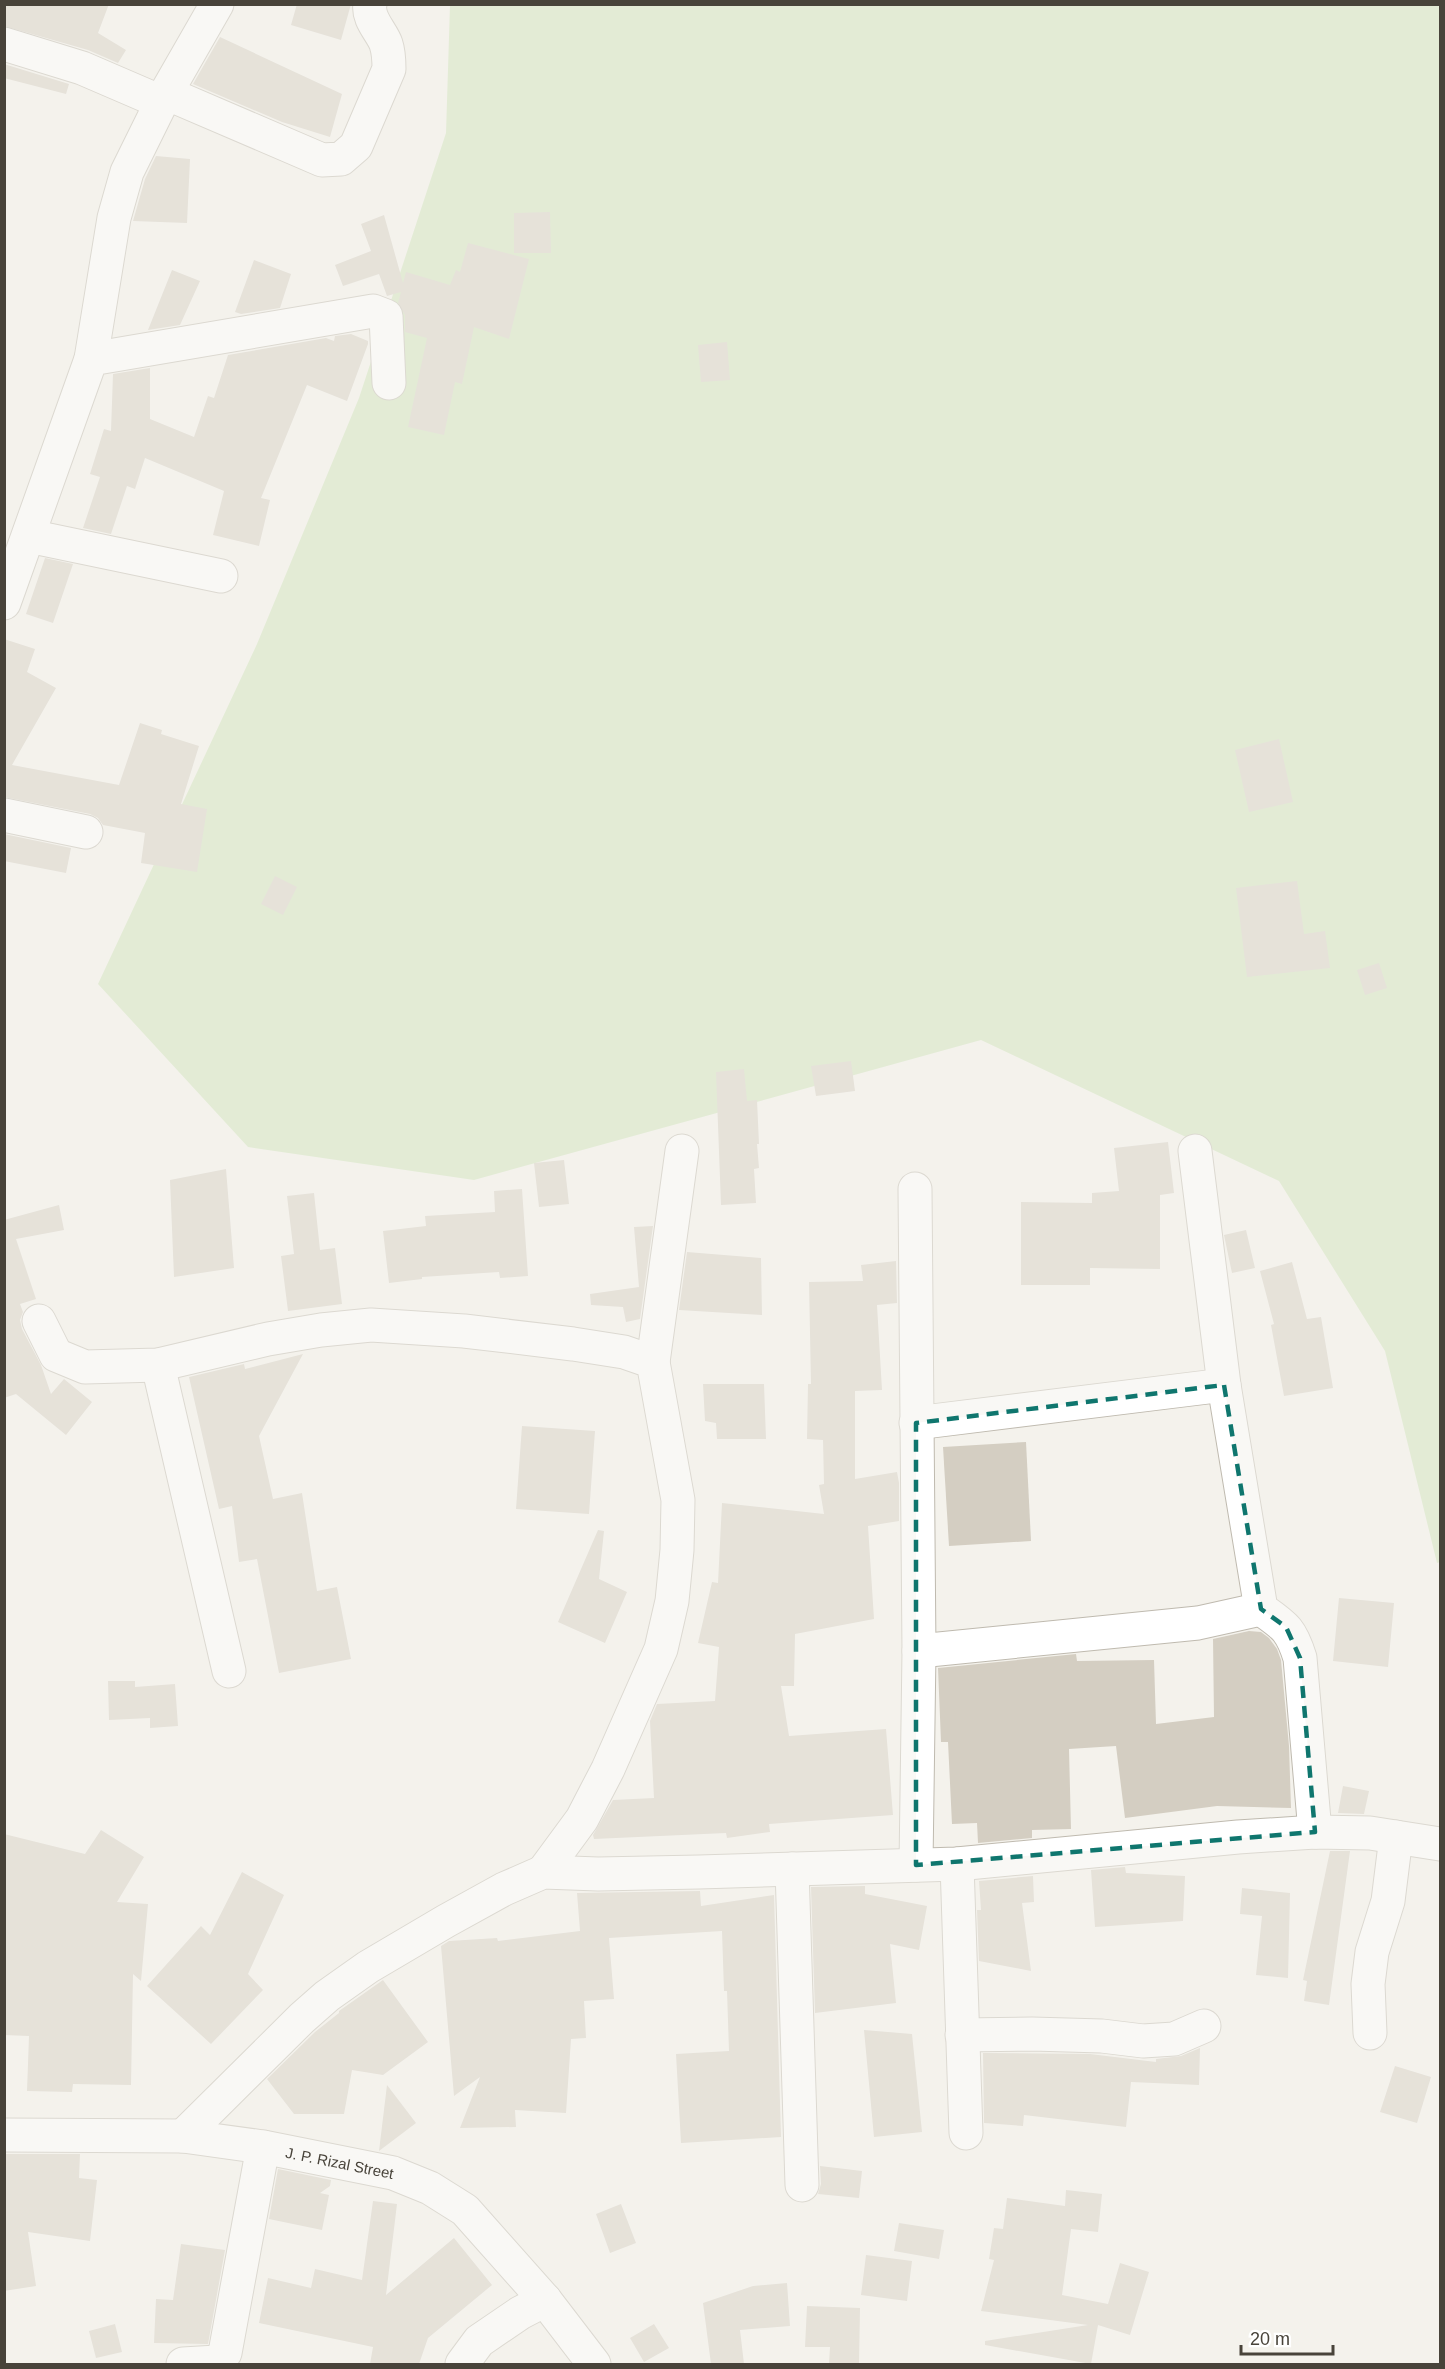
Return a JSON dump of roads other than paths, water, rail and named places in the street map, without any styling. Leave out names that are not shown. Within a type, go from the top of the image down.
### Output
[{"type":"street","points":[[4,603],[91,359],[114,218],[127,172],[163,97],[217,4]]},
{"type":"street","points":[[4,44],[82,68],[163,97],[322,160],[341,159],[356,146],[389,69],[386,43],[375,24],[369,9],[370,4]]},
{"type":"street","points":[[91,359],[373,311],[386,316],[389,383]]},
{"type":"street","points":[[29,536],[221,576]]},
{"type":"street","points":[[4,815],[87,832]]},
{"type":"street","points":[[543,1872],[582,1819],[608,1769],[660,1649],[672,1601],[677,1550],[678,1500],[653,1362],[682,1151]]},
{"type":"street","points":[[1195,1151],[1224,1385],[1261,1609],[1286,1627],[1294,1638],[1300,1658],[1316,1832]]},
{"type":"street","points":[[915,1189],[919,1651],[916,1865]]},
{"type":"street","points":[[39,1321],[56,1354],[85,1367],[158,1365],[268,1339],[371,1325],[464,1331],[573,1344],[624,1352],[653,1362]]},
{"type":"street","points":[[158,1365],[229,1671]]},
{"type":"street","points":[[916,1423],[1224,1385]]},
{"type":"street","points":[[919,1651],[1197,1623],[1261,1609]]},
{"type":"street","points":[[183,2136],[327,1996],[368,1967],[446,1921],[504,1889],[543,1872],[598,1874],[957,1864],[1238,1837],[1316,1832],[1370,1833],[1440,1844]]},
{"type":"street","points":[[1370,2033],[1368,1984],[1372,1952],[1388,1901],[1396,1837]]},
{"type":"street","points":[[957,1864],[966,2133]]},
{"type":"street","points":[[792,1869],[802,2186]]},
{"type":"street","points":[[962,2035],[1044,2034],[1102,2036],[1143,2041],[1174,2039],[1204,2026]]},
{"type":"street","name":"J. P. Rizal Street","points":[[4,2135],[183,2136],[263,2147],[393,2173],[430,2188],[465,2210],[545,2300],[594,2364]]},
{"type":"street","points":[[183,2364],[217,2362],[225,2353],[263,2147]]},
{"type":"street","points":[[462,2364],[479,2341],[520,2313],[545,2300]]}]
